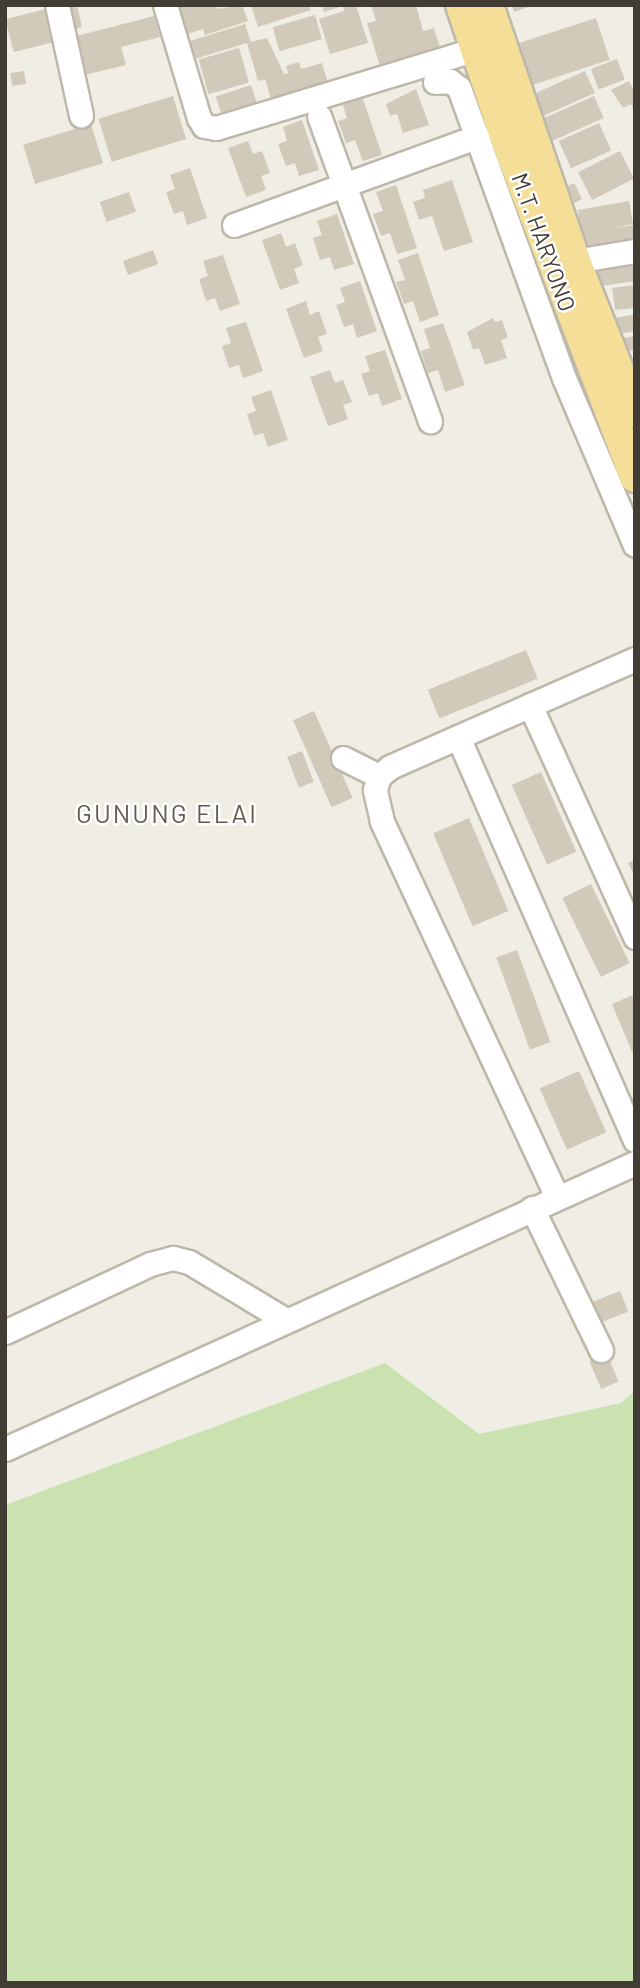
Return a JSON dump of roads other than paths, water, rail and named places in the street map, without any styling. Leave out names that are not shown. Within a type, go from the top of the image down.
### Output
[{"type":"main road","name":"M.T. HARYONO","points":[[461,5],[635,477]]},
{"type":"main road","name":"M.T. HARYONO","points":[[488,5],[575,261],[635,412]]},
{"type":"street","points":[[57,5],[81,115]]},
{"type":"street","points":[[165,5],[199,118],[204,126],[216,128],[476,49]]},
{"type":"street","points":[[435,82],[455,83],[478,136],[564,377],[635,545]]},
{"type":"street","points":[[319,116],[430,421]]},
{"type":"street","points":[[234,225],[478,136]]},
{"type":"street","points":[[575,261],[635,251]]},
{"type":"street","points":[[379,776],[458,737],[633,663]]},
{"type":"street","points":[[530,705],[635,937]]},
{"type":"street","points":[[458,737],[635,1140]]},
{"type":"street","points":[[342,758],[379,776]]},
{"type":"street","points":[[379,776],[375,804],[382,821],[557,1197]]},
{"type":"street","points":[[5,1449],[284,1319],[635,1163]]},
{"type":"street","points":[[532,1208],[601,1350]]},
{"type":"street","points":[[5,1332],[150,1264],[173,1258],[189,1262],[284,1319]]},
{"type":"district","name":"GUNUNG ELAI","points":[[167,813]]}]
